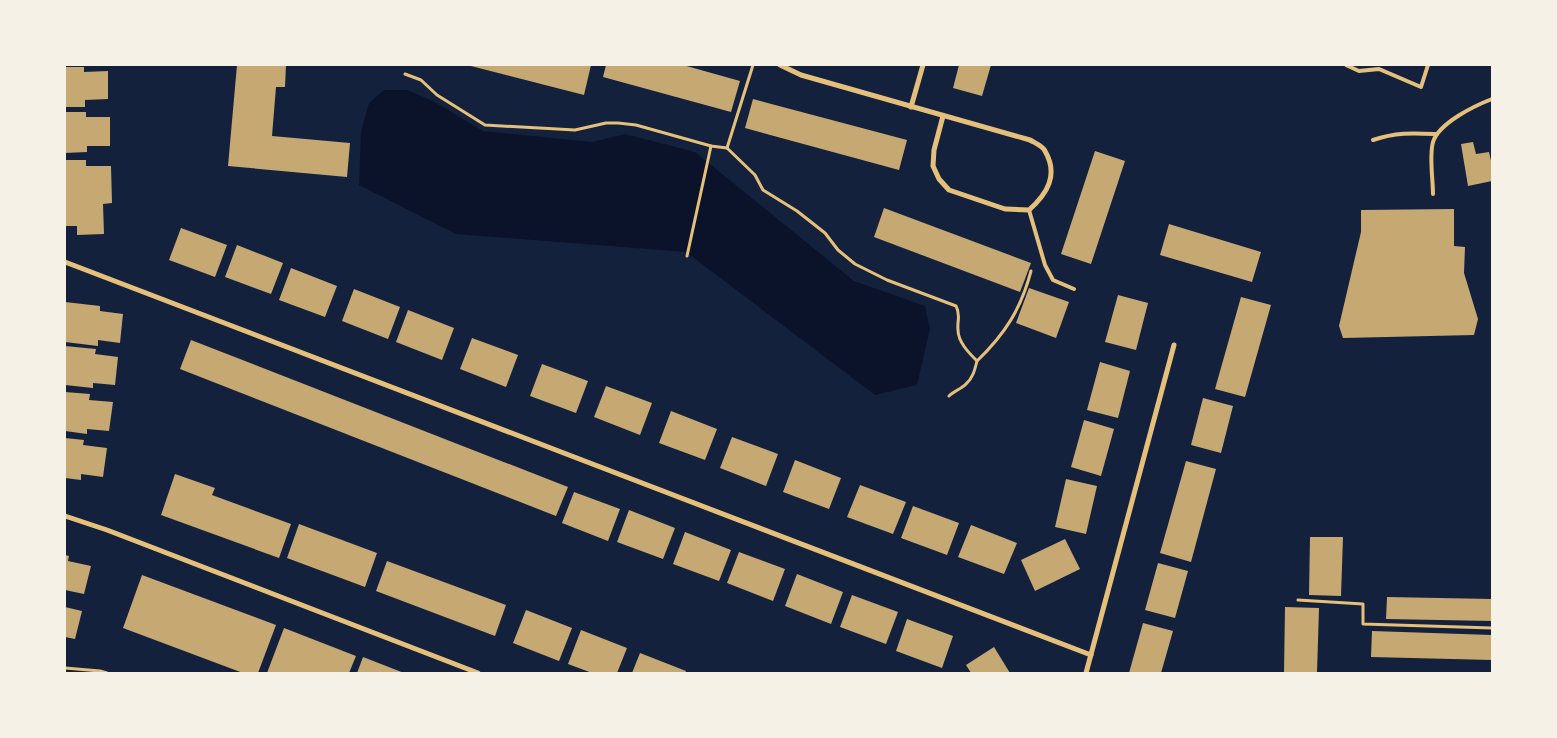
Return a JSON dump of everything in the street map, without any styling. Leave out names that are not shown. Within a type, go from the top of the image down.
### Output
[{"type":"street","points":[[780,65],[801,75],[1030,140],[1045,150],[1051,166],[1049,185],[1041,199],[1029,210],[1006,209],[949,190],[938,179],[933,166],[934,150],[943,116]]},
{"type":"street","points":[[911,107],[923,65]]},
{"type":"street","points":[[65,262],[1091,655]]},
{"type":"street","points":[[1086,673],[1174,345]]},
{"type":"street","points":[[65,516],[107,530],[478,673]]},
{"type":"lane","points":[[1346,65],[1359,71],[1379,69],[1421,87],[1428,65]]},
{"type":"lane","points":[[1433,194],[1432,151],[1433,142],[1437,134],[1468,110],[1492,99]]},
{"type":"lane","points":[[1373,140],[1391,134],[1437,134]]},
{"type":"lane","points":[[1029,210],[1045,265],[1053,280],[1074,289]]},
{"type":"path","points":[[727,148],[753,65]]},
{"type":"path","points":[[405,74],[421,80],[438,95],[485,125],[575,130],[606,123],[618,123],[636,125],[711,146],[727,148],[755,176],[763,190],[797,211],[825,233],[838,250],[855,264],[887,280],[956,306],[960,319],[958,330],[960,339],[967,351],[977,361]]},
{"type":"path","points":[[686,256],[711,146]]},
{"type":"path","points":[[948,396],[966,384],[972,376],[977,361],[996,343],[1012,320],[1032,267]]},
{"type":"path","points":[[1298,600],[1363,604],[1363,624],[1492,628]]},
{"type":"path","points":[[65,668],[107,673]]},
{"type":"water","points":[[384,90],[407,90],[433,101],[483,131],[592,142],[625,134],[695,152],[854,281],[925,306],[930,329],[917,385],[875,395],[686,252],[456,234],[359,185],[361,132],[369,103]]},
{"type":"building","points":[[237,65],[286,65],[285,87],[276,87],[272,136],[350,143],[347,177],[228,166]]},
{"type":"building","points":[[467,65],[591,65],[584,95]]},
{"type":"building","points":[[606,65],[683,65],[740,81],[731,112],[603,77]]},
{"type":"building","points":[[959,65],[991,65],[982,96],[953,88]]},
{"type":"building","points":[[65,67],[84,67],[84,72],[108,71],[108,99],[85,100],[85,107],[65,107]]},
{"type":"building","points":[[753,99],[907,140],[899,170],[745,128]]},
{"type":"building","points":[[65,112],[86,112],[86,117],[110,117],[110,146],[87,146],[87,152],[65,153]]},
{"type":"building","points":[[1473,142],[1476,154],[1489,152],[1492,165],[1492,181],[1468,186],[1461,144]]},
{"type":"building","points":[[1095,151],[1125,161],[1091,264],[1061,254]]},
{"type":"building","points":[[65,160],[86,160],[86,166],[111,166],[112,203],[103,204],[104,234],[77,235],[77,226],[65,226]]},
{"type":"building","points":[[884,208],[1031,263],[1020,292],[874,237]]},
{"type":"building","points":[[1454,209],[1454,246],[1465,247],[1464,273],[1478,319],[1474,335],[1343,338],[1339,326],[1361,232],[1361,210]]},
{"type":"building","points":[[1169,224],[1261,252],[1252,282],[1160,255]]},
{"type":"building","points":[[181,228],[227,245],[215,277],[169,260]]},
{"type":"building","points":[[237,245],[283,263],[271,294],[225,277]]},
{"type":"building","points":[[291,268],[337,286],[325,317],[279,300]]},
{"type":"building","points":[[1029,288],[1069,302],[1056,338],[1016,323]]},
{"type":"building","points":[[354,289],[400,307],[388,339],[342,321]]},
{"type":"building","points":[[1118,295],[1148,303],[1136,350],[1105,342]]},
{"type":"building","points":[[1241,297],[1271,305],[1245,397],[1215,389]]},
{"type":"building","points":[[65,302],[100,306],[100,311],[123,314],[120,343],[98,340],[98,346],[65,342]]},
{"type":"building","points":[[408,310],[454,328],[442,360],[396,342]]},
{"type":"building","points":[[472,338],[518,355],[506,387],[460,369]]},
{"type":"building","points":[[191,340],[568,487],[556,516],[180,369]]},
{"type":"building","points":[[65,346],[96,349],[95,354],[118,357],[115,385],[93,383],[93,388],[65,385]]},
{"type":"building","points":[[1100,362],[1130,371],[1118,418],[1087,410]]},
{"type":"building","points":[[542,364],[588,381],[576,413],[530,396]]},
{"type":"building","points":[[606,386],[652,403],[640,435],[594,417]]},
{"type":"building","points":[[65,392],[90,394],[89,400],[113,402],[109,431],[87,429],[87,434],[65,431]]},
{"type":"building","points":[[1203,398],[1233,406],[1221,453],[1191,445]]},
{"type":"building","points":[[671,411],[717,429],[705,460],[659,443]]},
{"type":"building","points":[[1084,420],[1114,429],[1101,476],[1071,467]]},
{"type":"building","points":[[732,437],[778,454],[766,486],[720,468]]},
{"type":"building","points":[[65,438],[84,440],[83,445],[107,448],[103,477],[81,474],[81,480],[65,478]]},
{"type":"building","points":[[795,460],[841,478],[829,509],[783,492]]},
{"type":"building","points":[[1186,461],[1216,469],[1191,562],[1160,553]]},
{"type":"building","points":[[175,474],[215,488],[212,495],[291,524],[279,558],[161,515]]},
{"type":"building","points":[[1066,479],[1097,486],[1086,534],[1055,527]]},
{"type":"building","points":[[860,485],[906,502],[893,534],[847,517]]},
{"type":"building","points":[[574,492],[620,509],[608,541],[562,523]]},
{"type":"building","points":[[913,506],[959,523],[947,555],[901,538]]},
{"type":"building","points":[[629,510],[675,528],[663,559],[617,542]]},
{"type":"building","points":[[299,524],[377,553],[365,587],[287,558]]},
{"type":"building","points":[[971,525],[1017,543],[1004,574],[958,557]]},
{"type":"building","points":[[685,532],[731,550],[719,581],[673,564]]},
{"type":"building","points":[[1310,537],[1343,537],[1341,596],[1309,595]]},
{"type":"building","points":[[1065,539],[1080,569],[1035,591],[1021,560]]},
{"type":"building","points":[[739,552],[785,569],[773,601],[727,583]]},
{"type":"building","points":[[65,555],[69,556],[68,561],[91,566],[84,594],[65,590]]},
{"type":"building","points":[[387,561],[506,605],[495,636],[376,591]]},
{"type":"building","points":[[1158,563],[1188,571],[1175,618],[1145,610]]},
{"type":"building","points":[[797,574],[843,592],[831,624],[785,606]]},
{"type":"building","points":[[142,575],[276,625],[258,673],[243,673],[123,628]]},
{"type":"building","points":[[852,595],[898,612],[886,644],[840,627]]},
{"type":"building","points":[[1387,597],[1492,599],[1492,621],[1386,619]]},
{"type":"building","points":[[65,607],[82,611],[75,639],[65,637]]},
{"type":"building","points":[[1285,607],[1319,608],[1317,673],[1284,673]]},
{"type":"building","points":[[526,610],[572,628],[559,661],[513,643]]},
{"type":"building","points":[[907,619],[953,636],[942,668],[896,651]]},
{"type":"building","points":[[1143,623],[1173,631],[1161,673],[1129,673]]},
{"type":"building","points":[[284,628],[356,656],[349,673],[267,673]]},
{"type":"building","points":[[581,630],[627,648],[617,673],[592,673],[568,664]]},
{"type":"building","points":[[1372,631],[1492,635],[1492,660],[1371,657]]},
{"type":"building","points":[[994,647],[1010,673],[971,673],[966,665]]},
{"type":"building","points":[[640,653],[686,671],[685,673],[632,673]]},
{"type":"building","points":[[363,657],[381,664],[404,673],[357,673]]}]
